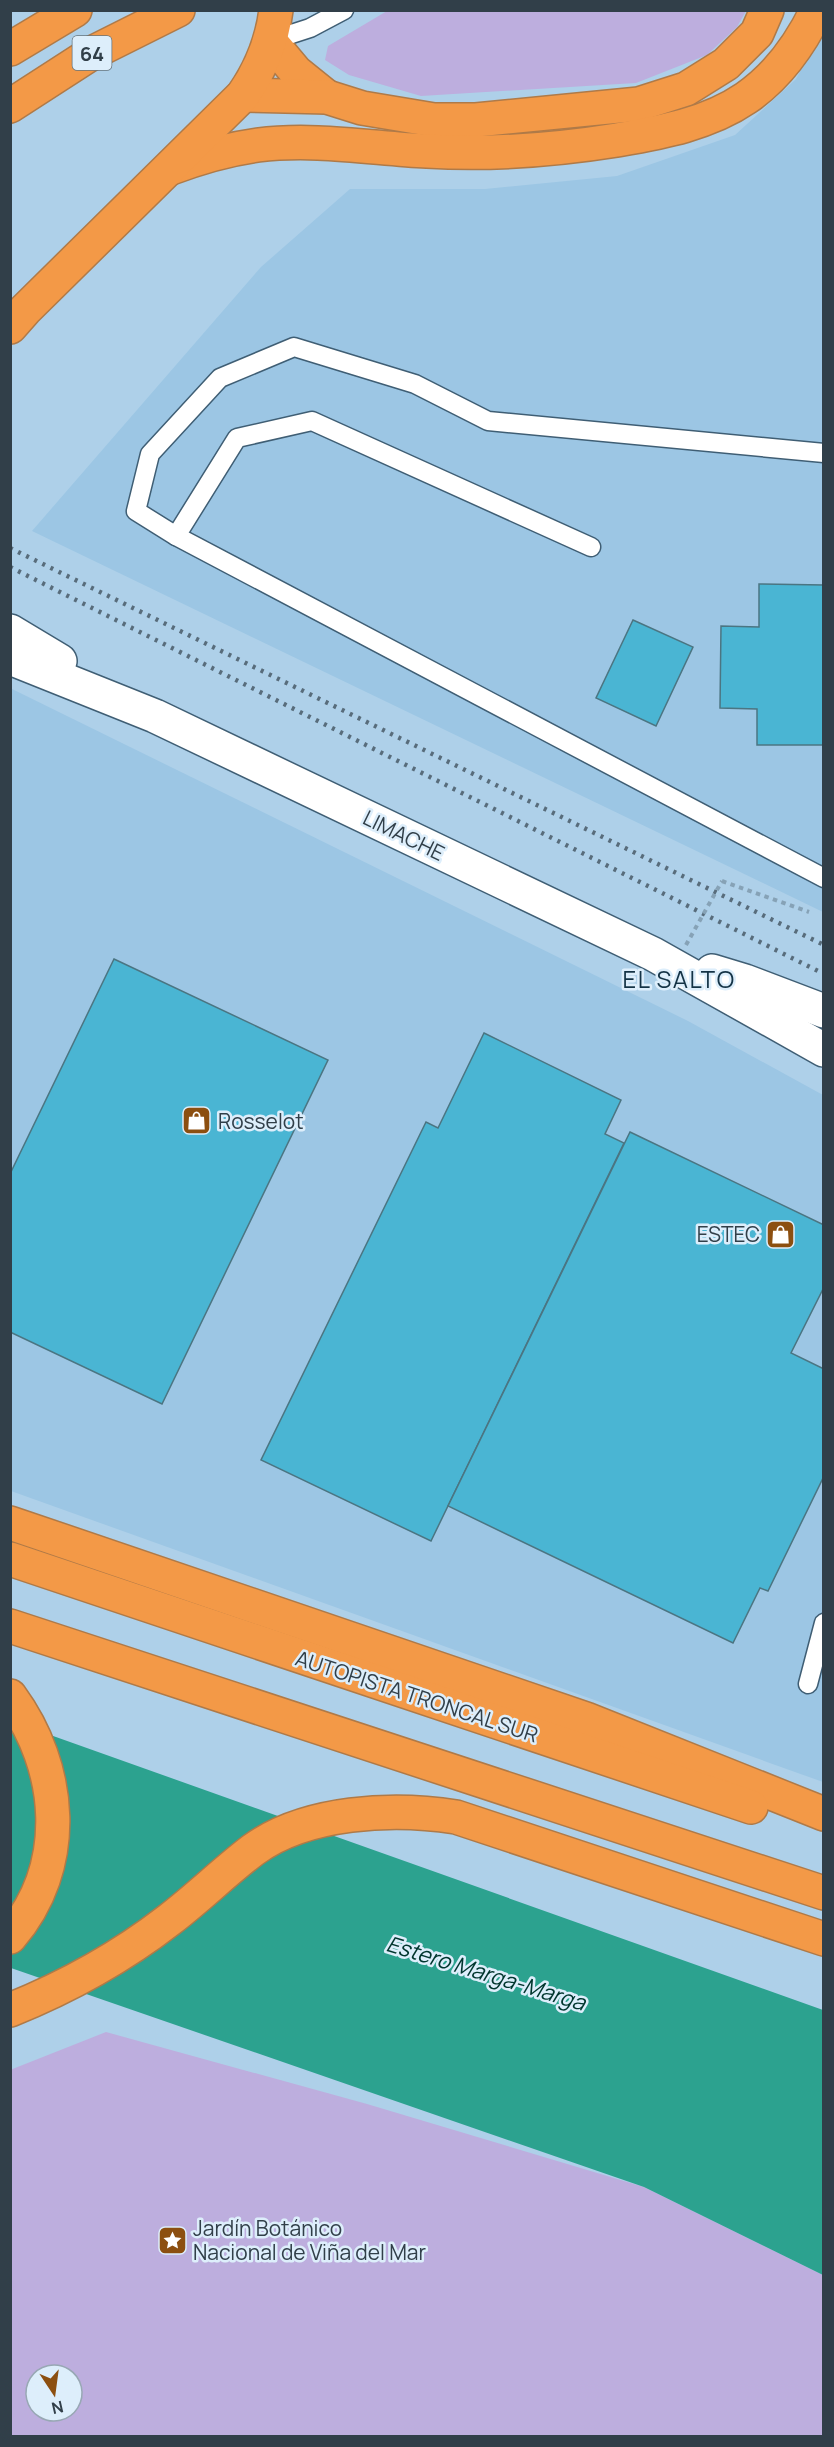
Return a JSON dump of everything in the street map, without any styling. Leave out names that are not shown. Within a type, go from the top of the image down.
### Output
[{"type":"highway","name":"64","points":[[10,49],[75,10]]},
{"type":"highway","name":"64","points":[[10,106],[92,53],[178,10]]},
{"type":"highway","points":[[243,95],[327,97],[362,108],[434,120],[476,120],[639,104],[686,89],[726,64],[757,33],[767,10]]},
{"type":"highway","points":[[171,168],[229,150],[260,145],[319,143],[481,153],[576,146],[691,125],[723,111],[765,83],[786,61],[803,38],[817,10]]},
{"type":"highway","points":[[10,327],[243,95],[263,61],[273,26]]},
{"type":"highway","points":[[273,26],[296,72],[327,97]]},
{"type":"highway","points":[[10,1523],[586,1719],[824,1814]]},
{"type":"highway","name":"AUTOPISTA TRONCAL SUR","points":[[10,1559],[824,1831]]},
{"type":"highway","points":[[10,1626],[824,1893]]},
{"type":"highway","points":[[10,1696],[29,1723],[42,1752],[50,1783],[53,1815],[51,1847],[44,1877],[32,1905],[10,1937]]},
{"type":"highway","points":[[10,2010],[79,1978],[130,1948],[170,1919],[255,1848],[287,1833],[322,1821],[357,1814],[390,1811],[423,1812],[456,1817],[824,1940]]},
{"type":"main road","name":"LIMACHE","points":[[10,632],[155,716]]},
{"type":"main road","name":"LIMACHE","points":[[10,658],[155,716],[653,954],[824,1050]]},
{"type":"main road","name":"LIMACHE","points":[[653,954],[745,981],[824,1011]]},
{"type":"lane","points":[[273,26],[310,28],[344,10]]},
{"type":"lane","points":[[824,453],[488,421],[415,384],[294,347],[220,378],[150,454],[136,512],[176,536],[824,878]]},
{"type":"lane","points":[[176,536],[237,438],[312,421],[591,547]]},
{"type":"lane","points":[[808,1684],[824,1623]]},
{"type":"path","points":[[686,945],[722,881],[809,912]]},
{"type":"shaded area","points":[[387,11],[746,11],[737,27],[707,55],[636,83],[421,96],[349,75],[325,60],[328,46]]},
{"type":"shaded area","points":[[823,27],[823,912],[32,531],[261,267],[350,189],[485,189],[617,176],[735,135],[796,79]]},
{"type":"shaded area","points":[[10,688],[688,1021],[823,1095],[823,1782],[11,1491]]},
{"type":"shaded area","points":[[106,2032],[367,2104],[644,2187],[823,2275],[823,2436],[11,2436],[10,2070]]},
{"type":"water","name":"Estero Marga-Marga","points":[[11,1721],[823,2010],[823,2275],[644,2187],[11,1968]]},
{"type":"building","points":[[759,584],[824,585],[824,745],[757,745],[757,709],[720,708],[721,626],[759,627]]},
{"type":"building","points":[[633,620],[693,647],[656,726],[596,698]]},
{"type":"building","points":[[114,959],[328,1060],[162,1404],[10,1332],[10,1174]]},
{"type":"building","points":[[484,1033],[621,1100],[605,1134],[624,1143],[431,1541],[261,1460],[426,1122],[438,1128]]},
{"type":"building","points":[[630,1132],[824,1225],[824,1287],[791,1353],[824,1369],[824,1476],[768,1591],[760,1588],[733,1643],[448,1506]]},
{"type":"railway","points":[[10,548],[824,945]]},
{"type":"railway","points":[[10,567],[824,974]]},
{"type":"place","name":"Rosselot","points":[[197,1121]]},
{"type":"place","name":"ESTEC","points":[[781,1234]]},
{"type":"place","name":"Jardín Botánico Nacional de Viña del Mar","points":[[172,2240]]},
{"type":"district","name":"EL SALTO","points":[[679,978]]}]
